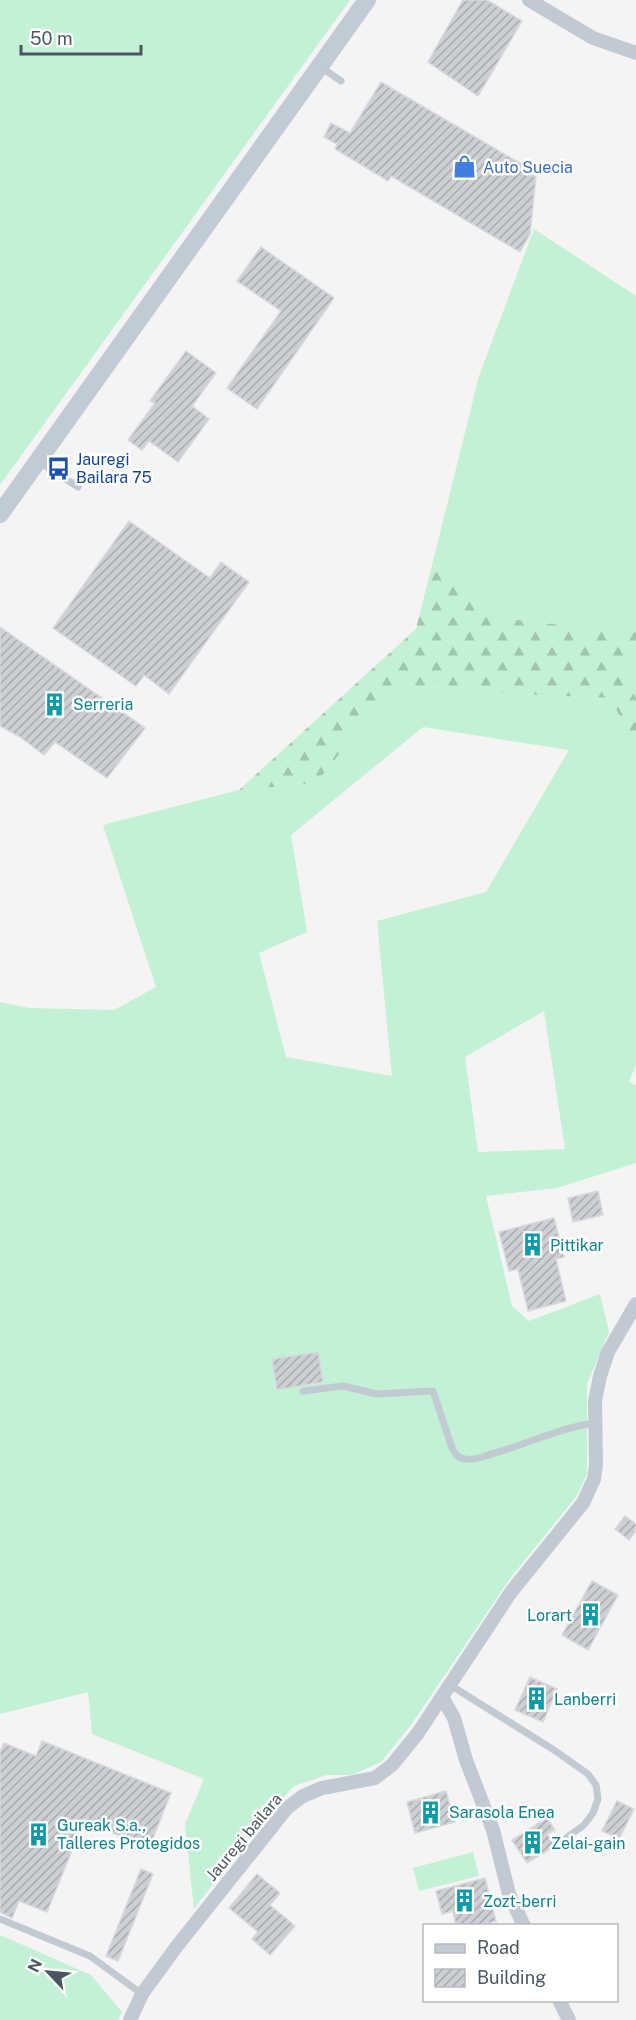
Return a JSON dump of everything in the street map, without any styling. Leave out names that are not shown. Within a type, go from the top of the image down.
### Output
[{"type":"main road","points":[[0,514],[367,0]]},
{"type":"street","points":[[529,0],[593,38],[636,53]]},
{"type":"street","name":"Jauregi bailara","points":[[130,2020],[142,1994],[177,1946],[287,1808],[303,1796],[322,1788],[375,1778],[392,1765],[418,1733],[511,1592],[583,1503],[591,1489],[596,1465],[595,1401],[600,1376],[609,1352],[636,1305]]},
{"type":"street","points":[[446,1691],[466,1760],[493,1830],[509,1894],[523,1924]]},
{"type":"street","points":[[560,2002],[569,2020]]},
{"type":"lane","points":[[320,66],[341,81]]},
{"type":"lane","points":[[38,461],[78,487]]},
{"type":"lane","points":[[303,1392],[344,1386],[377,1394],[433,1391],[452,1448],[456,1456],[463,1459],[472,1459],[511,1448],[574,1426],[595,1423]]},
{"type":"lane","points":[[446,1691],[554,1750],[588,1774],[596,1785],[598,1800],[593,1813],[584,1825],[562,1841]]},
{"type":"lane","points":[[0,1919],[90,1956],[142,1994]]},
{"type":"green space","points":[[0,0],[350,0],[0,485]]},
{"type":"green space","points":[[534,229],[636,296],[636,630],[616,631],[508,619],[432,565],[479,376]]},
{"type":"green space","points":[[432,565],[508,619],[616,631],[636,630],[636,655],[625,678],[636,698],[636,751],[611,698],[514,694],[395,684],[316,783],[239,790],[416,629]]},
{"type":"green space","points":[[636,655],[636,698],[625,678]]},
{"type":"green space","points":[[394,684],[514,694],[612,698],[636,751],[636,1065],[629,1082],[636,1085],[636,1163],[557,1188],[486,1196],[512,1306],[529,1321],[600,1294],[609,1332],[587,1384],[587,1474],[576,1497],[511,1577],[411,1725],[381,1762],[352,1775],[327,1775],[294,1786],[260,1823],[194,1909],[185,1824],[204,1779],[92,1734],[88,1692],[0,1714],[0,1002],[29,1008],[114,1010],[156,987],[103,825],[239,790],[315,783]],"holes":[[[423,727],[569,750],[486,892],[377,921],[392,1076],[286,1057],[259,953],[307,932],[291,835]],[[544,1011],[565,1149],[478,1152],[465,1057]]]},
{"type":"green space","points":[[473,1852],[479,1876],[419,1891],[413,1868]]},
{"type":"green space","points":[[0,1935],[91,1975],[122,2012],[118,2020],[0,2020]]},
{"type":"building","points":[[463,0],[487,0],[522,21],[478,96],[428,62]]},
{"type":"building","name":"Auto Suecia","points":[[381,82],[523,165],[521,169],[536,177],[530,234],[520,252],[391,176],[388,181],[335,149],[337,144],[324,137],[331,123],[350,133]]},
{"type":"building","points":[[261,247],[334,298],[257,409],[227,388],[281,311],[237,281]]},
{"type":"building","points":[[186,351],[216,373],[192,406],[209,419],[178,462],[149,441],[142,450],[128,440],[155,403],[150,401]]},
{"type":"building","points":[[129,521],[210,578],[221,562],[249,582],[169,694],[144,675],[136,686],[53,628]]},
{"type":"building","name":"Serreria","points":[[0,627],[145,728],[107,778],[55,742],[44,755],[20,737],[0,726]]},
{"type":"building","points":[[598,1191],[603,1215],[573,1222],[568,1198]]},
{"type":"building","points":[[554,1218],[564,1257],[556,1259],[566,1301],[528,1311],[518,1269],[509,1271],[499,1232]]},
{"type":"building","points":[[318,1352],[323,1382],[277,1390],[272,1359]]},
{"type":"building","points":[[625,1516],[636,1524],[636,1531],[629,1540],[615,1529]]},
{"type":"building","name":"Lorart","points":[[592,1581],[618,1595],[588,1650],[562,1635]]},
{"type":"building","name":"Lanberri","points":[[530,1677],[557,1689],[543,1722],[515,1710]]},
{"type":"building","name":"Gureak S.a., Talleres Protegidos","points":[[42,1741],[171,1793],[149,1848],[84,1821],[47,1912],[19,1901],[12,1918],[0,1912],[0,1752],[4,1743],[36,1756]]},
{"type":"building","name":"Sarasola Enea","points":[[446,1791],[455,1822],[415,1833],[407,1802]]},
{"type":"building","points":[[617,1801],[634,1809],[619,1839],[602,1831]]},
{"type":"building","name":"Zelai-gain","points":[[547,1818],[555,1830],[547,1834],[555,1846],[527,1863],[512,1840]]},
{"type":"building","points":[[141,1869],[153,1874],[118,1961],[106,1956]]},
{"type":"building","points":[[257,1874],[280,1893],[270,1905],[295,1926],[270,1955],[252,1939],[258,1932],[229,1908]]},
{"type":"building","name":"Zozt-berri","points":[[485,1878],[496,1921],[486,1924],[456,1924],[453,1911],[442,1914],[436,1891]]},
{"type":"place","name":"Auto Suecia","points":[[465,167]]},
{"type":"place","name":"Jauregi Bailara 75","points":[[58,468]]},
{"type":"place","name":"Serreria","points":[[55,704]]},
{"type":"place","name":"Pittikar","points":[[532,1245]]},
{"type":"place","name":"Lorart","points":[[590,1615]]},
{"type":"place","name":"Lanberri","points":[[536,1699]]},
{"type":"place","name":"Sarasola Enea","points":[[431,1812]]},
{"type":"place","name":"Gureak S.a., Talleres Protegidos","points":[[39,1834]]},
{"type":"place","name":"Zelai-gain","points":[[533,1843]]},
{"type":"place","name":"Zozt-berri","points":[[465,1901]]}]
